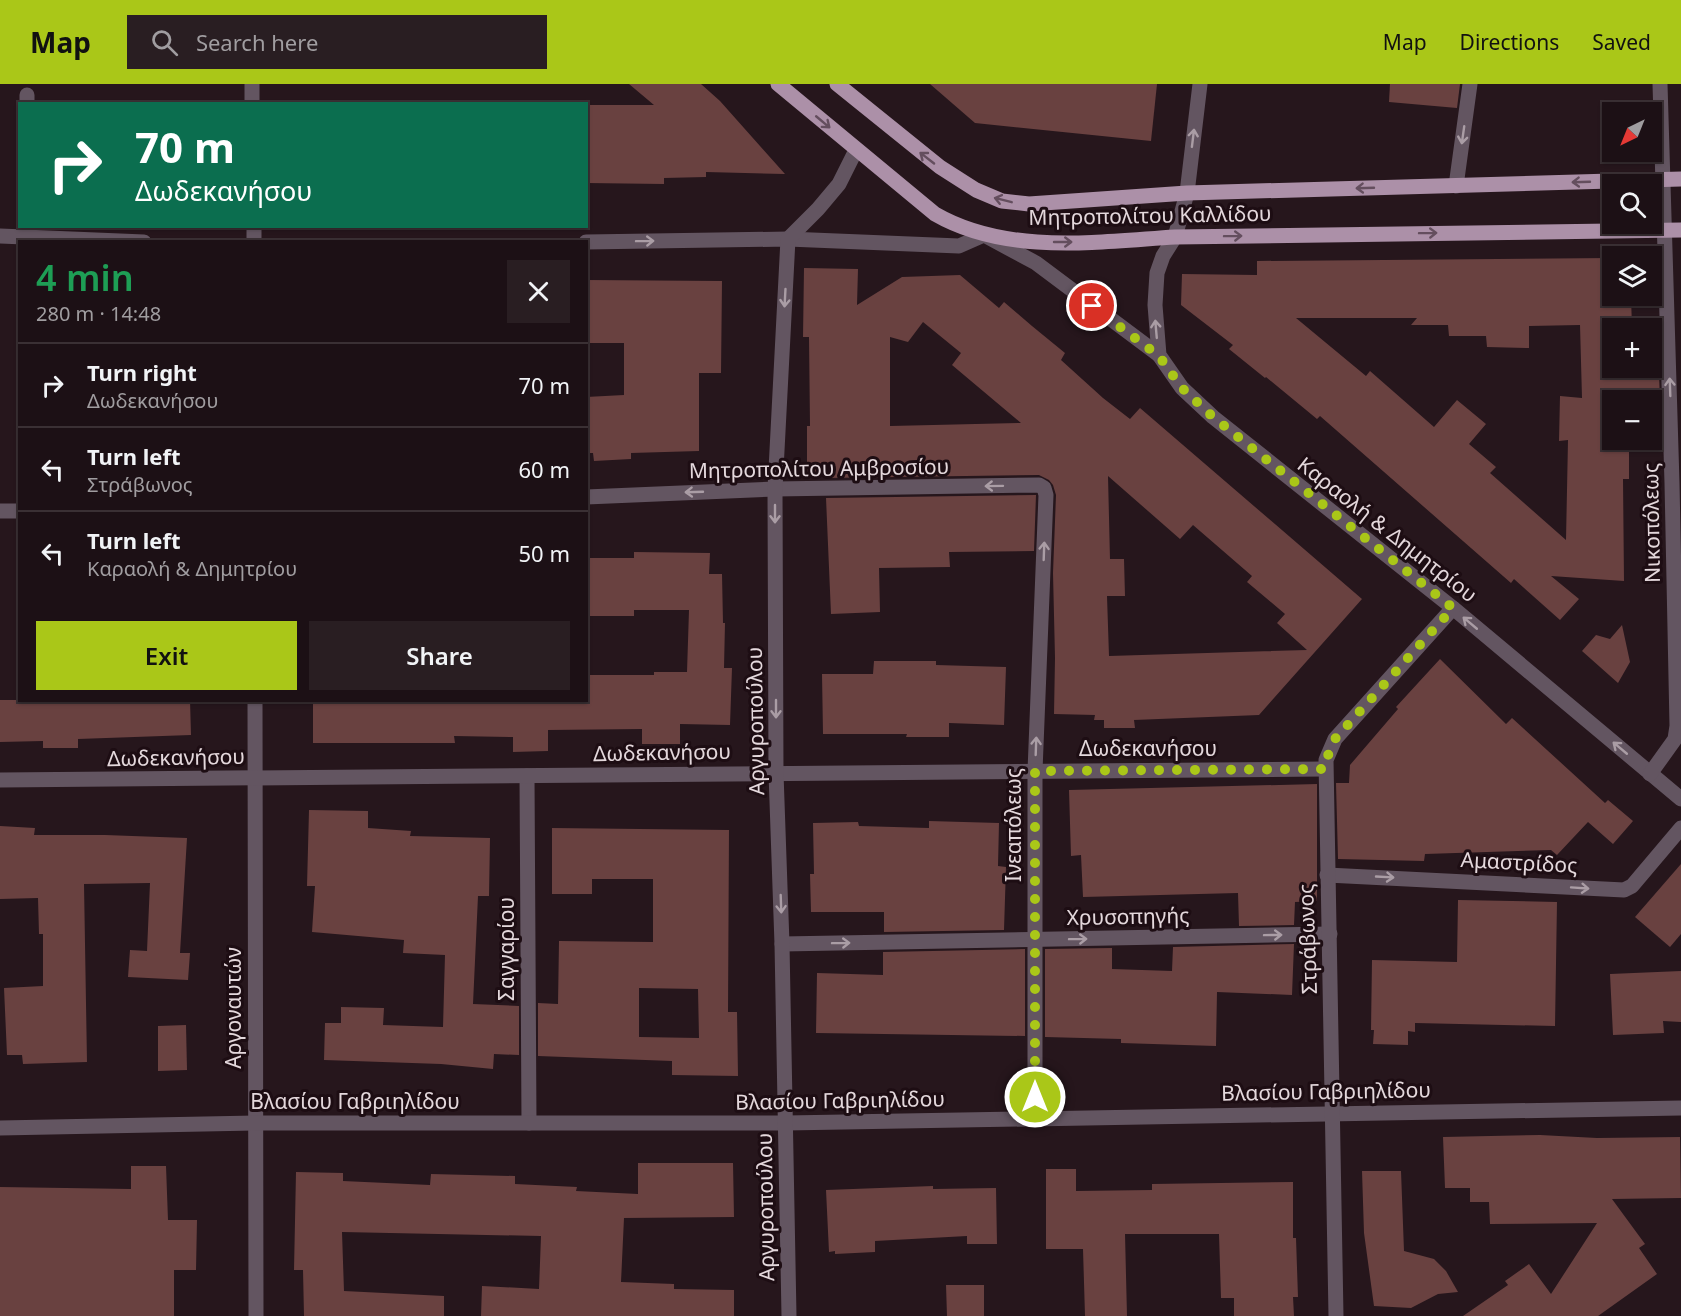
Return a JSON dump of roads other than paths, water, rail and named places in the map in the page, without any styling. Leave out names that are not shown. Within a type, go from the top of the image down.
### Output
[{"type":"main road","name":"Καραολή & Δημητρίου","points":[[778,84],[935,214],[957,226],[984,235]]},
{"type":"main road","name":"Μητροπολίτου Καλλίδου","points":[[837,84],[940,167],[976,190],[1002,201],[1029,204],[1187,193],[1681,179]]},
{"type":"main road","name":"Μητροπολίτου Καλλίδου","points":[[984,235],[1035,242],[1108,242],[1175,237],[1673,230]]},
{"type":"street","points":[[252,84],[252,102]]},
{"type":"street","points":[[1159,356],[1155,305],[1157,273],[1163,256],[1175,237],[1187,193],[1200,84]]},
{"type":"street","points":[[1456,186],[1470,84]]},
{"type":"street","name":"Νικοπόλεως","points":[[1650,774],[1675,739],[1677,726],[1677,484],[1673,230],[1663,180],[1660,84]]},
{"type":"street","points":[[788,239],[839,184],[856,150]]},
{"type":"street","points":[[0,236],[28,232],[121,240]]},
{"type":"street","name":"Μητροπολίτου Καλλίδου","points":[[588,242],[788,239],[959,246],[984,235]]},
{"type":"street","name":"Καραολή & Δημητρίου","points":[[984,235],[1036,263],[1159,356],[1182,388],[1213,417],[1453,608],[1681,799]]},
{"type":"street","name":"Αργυροπούλου","points":[[788,239],[775,489],[776,773],[782,944],[789,1316]]},
{"type":"street","name":"Μητροπολίτου Αμβροσίου","points":[[588,496],[775,489],[1039,485],[1044,488],[1046,495]]},
{"type":"street","name":"Ινεαπόλεως","points":[[1035,1119],[1035,771],[1046,495]]},
{"type":"street","points":[[0,511],[18,511]]},
{"type":"street","name":"Στράβωνος","points":[[1336,1316],[1330,934],[1324,769],[1335,739],[1453,608]]},
{"type":"street","name":"Αργοναυτών","points":[[255,702],[256,1316]]},
{"type":"street","name":"Δωδεκανήσου","points":[[0,780],[1324,769]]},
{"type":"street","name":"Σαγγαρίου","points":[[527,776],[529,1123]]},
{"type":"street","name":"Αμαστρίδος","points":[[1327,875],[1624,890],[1632,886],[1681,828]]},
{"type":"street","name":"Χρυσοπηγής","points":[[782,944],[1330,934]]},
{"type":"street","name":"Βλασίου Γαβριηλίδου","points":[[0,1128],[255,1123],[786,1123],[1681,1107]]}]
